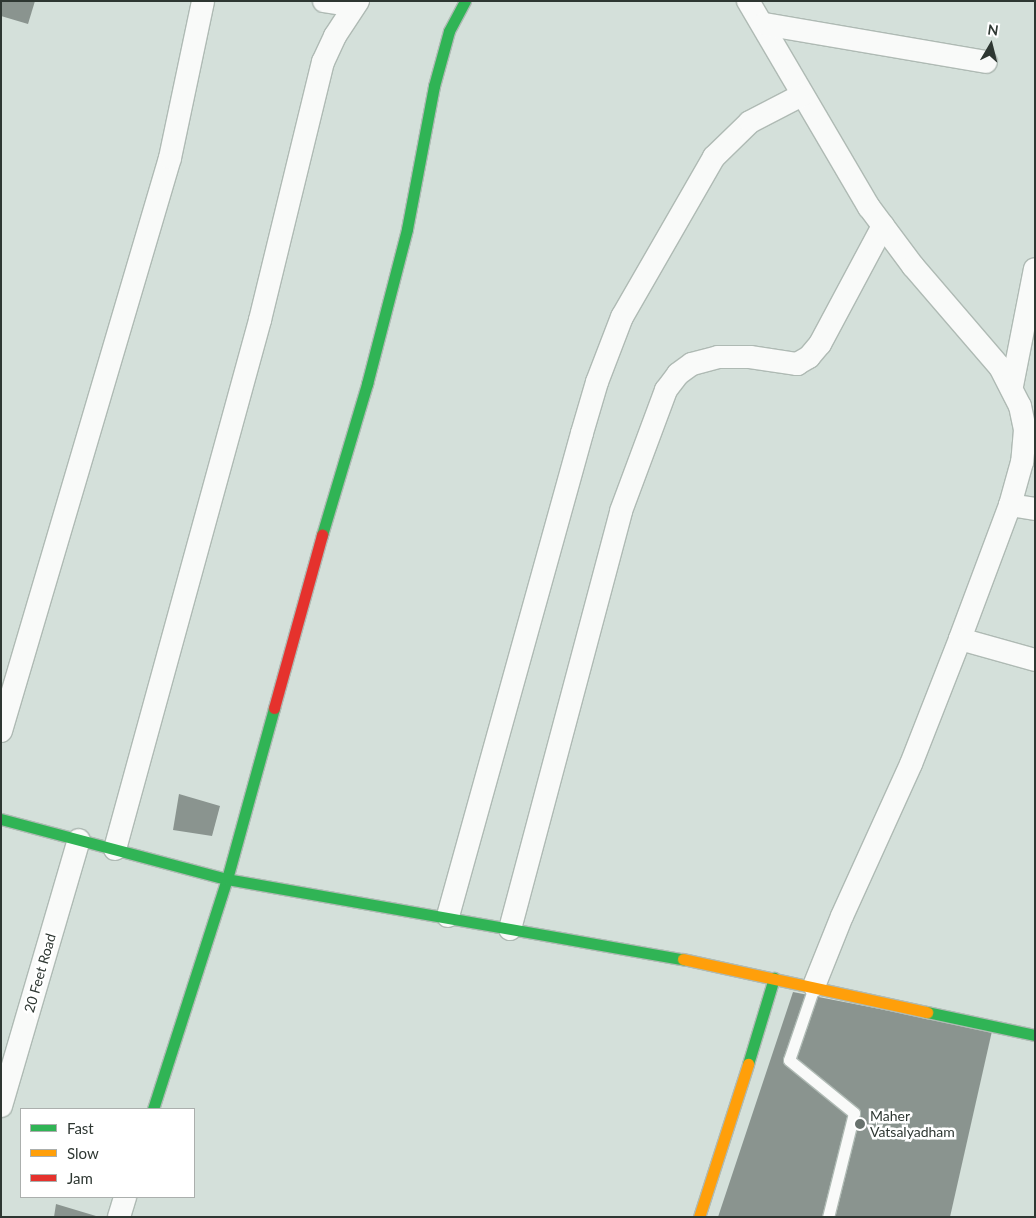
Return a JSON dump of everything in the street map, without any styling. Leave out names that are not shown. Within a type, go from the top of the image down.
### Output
[{"type":"street","points":[[1,731],[170,158],[203,1]]},
{"type":"street","points":[[115,849],[260,320],[323,62],[356,4],[324,1]]},
{"type":"street","points":[[153,1108],[227,879],[341,466],[367,384],[407,229],[434,86],[449,31],[466,1]]},
{"type":"street","points":[[748,1],[764,24],[802,95],[883,226],[913,266],[986,348],[1012,386],[1024,430],[1022,462],[1010,505],[960,639],[911,764],[842,916],[814,986]]},
{"type":"street","points":[[764,24],[986,62]]},
{"type":"street","points":[[448,916],[582,433],[597,382],[622,317],[714,157],[750,122],[802,95]]},
{"type":"street","points":[[510,929],[621,511],[666,390],[678,374],[692,364],[718,357],[750,357],[797,364],[809,357],[820,344],[883,226]]},
{"type":"street","points":[[1012,386],[1028,350],[1035,269]]},
{"type":"street","points":[[1010,505],[1035,509]]},
{"type":"street","points":[[960,639],[1035,660]]},
{"type":"street","points":[[1,819],[227,879],[654,953],[1035,1035]]},
{"type":"street","name":"20 Feet Road","points":[[1,1106],[79,840]]},
{"type":"street","points":[[699,1217],[726,1141],[774,978]]},
{"type":"street","points":[[119,1217],[125,1198]]},
{"type":"lane","points":[[814,986],[789,1060],[854,1113],[828,1217]]},
{"type":"building","points":[[1,1],[35,1],[28,24],[1,16]]},
{"type":"building","points":[[179,794],[220,806],[212,836],[173,830]]},
{"type":"building","name":"Maher Vatsalyadham","points":[[793,992],[992,1031],[950,1217],[718,1217]]},
{"type":"building","points":[[56,1204],[96,1216],[96,1217],[54,1217]]},
{"type":"traffic: fast","points":[[322,535],[367,384],[407,229],[434,86],[449,31],[465,1]]},
{"type":"traffic: fast","points":[[153,1108],[227,879],[274,708]]},
{"type":"traffic: fast","points":[[1,819],[227,879],[683,959]]},
{"type":"traffic: fast","points":[[748,1064],[774,978]]},
{"type":"traffic: fast","points":[[927,1012],[1035,1035]]},
{"type":"traffic: slow","points":[[683,959],[927,1012]]},
{"type":"traffic: slow","points":[[699,1217],[748,1064]]},
{"type":"traffic: jam","points":[[274,708],[322,535]]},
{"type":"place","name":"Maher Vatsalyadham","points":[[860,1124]]}]
